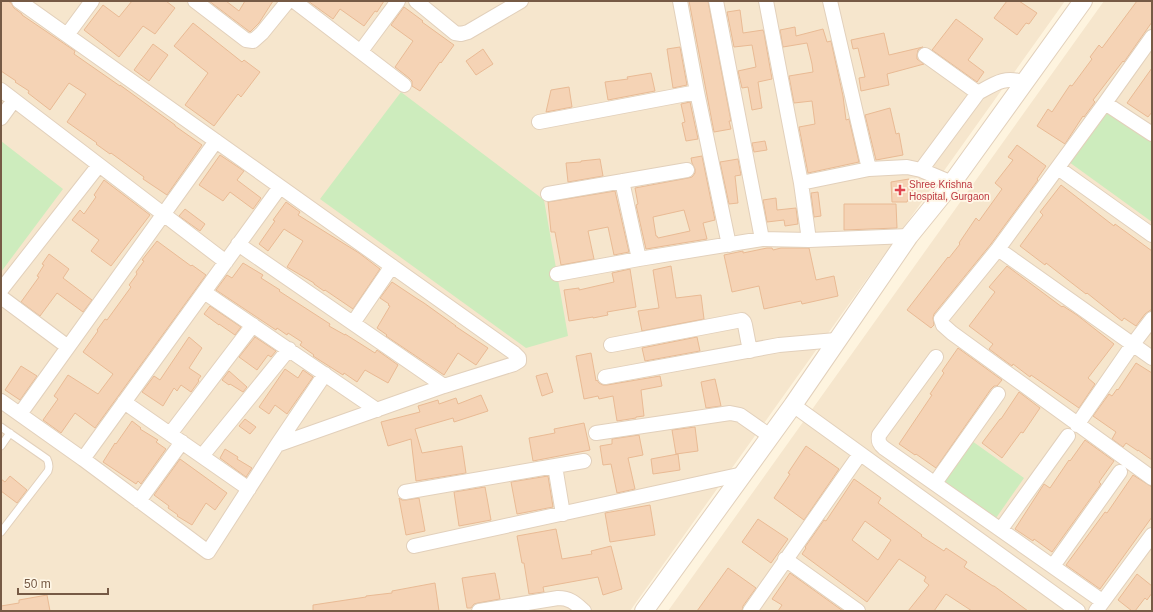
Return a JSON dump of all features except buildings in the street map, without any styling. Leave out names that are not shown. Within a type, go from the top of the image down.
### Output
[{"type":"street","points":[[19,1],[519,358],[519,361],[514,364],[444,386],[277,445]]},
{"type":"street","points":[[67,35],[92,1]]},
{"type":"street","points":[[195,1],[246,40],[253,41],[262,33],[288,1]]},
{"type":"street","points":[[294,1],[404,85]]},
{"type":"street","points":[[361,51],[398,1]]},
{"type":"street","points":[[416,1],[455,33],[461,34],[468,32],[521,1]]},
{"type":"street","points":[[680,1],[728,245]]},
{"type":"street","points":[[716,1],[762,239]]},
{"type":"street","points":[[766,1],[800,183],[809,240]]},
{"type":"street","points":[[830,1],[869,169]]},
{"type":"street","points":[[644,611],[793,405],[836,340],[909,236],[952,183],[1083,1]]},
{"type":"street","points":[[1152,37],[1106,103],[998,249],[941,319],[943,326],[1077,425],[1152,478]]},
{"type":"street","points":[[925,55],[978,93]]},
{"type":"street","points":[[921,170],[978,93],[998,82],[1009,79],[1018,80],[1024,83]]},
{"type":"street","points":[[1,90],[226,262]]},
{"type":"street","points":[[539,122],[697,92]]},
{"type":"street","points":[[1,118],[14,100]]},
{"type":"street","points":[[1106,103],[1152,134]]},
{"type":"street","points":[[20,414],[216,141]]},
{"type":"street","points":[[1,290],[99,165]]},
{"type":"street","points":[[800,183],[869,169],[907,167],[921,170],[952,183]]},
{"type":"street","points":[[1058,168],[1152,235]]},
{"type":"street","points":[[548,194],[686,170]]},
{"type":"street","points":[[622,181],[639,260]]},
{"type":"street","points":[[83,459],[280,187]]},
{"type":"street","points":[[557,274],[762,239],[809,240],[909,236]]},
{"type":"street","points":[[238,244],[444,386]]},
{"type":"street","points":[[998,249],[1152,358]]},
{"type":"street","points":[[353,323],[392,266]]},
{"type":"street","points":[[204,292],[377,410]]},
{"type":"street","points":[[1,297],[68,347]]},
{"type":"street","points":[[1077,425],[1152,319]]},
{"type":"street","points":[[611,345],[742,320],[745,325],[750,351]]},
{"type":"street","points":[[170,434],[253,325]]},
{"type":"street","points":[[605,377],[779,345],[836,340]]},
{"type":"street","points":[[202,456],[289,349]]},
{"type":"street","points":[[936,357],[879,435],[878,440],[884,448],[1053,566],[1099,606],[1152,535]]},
{"type":"street","points":[[1,401],[83,459],[208,552],[325,374]]},
{"type":"street","points":[[935,483],[998,394]]},
{"type":"street","points":[[124,402],[249,489]]},
{"type":"street","points":[[793,405],[860,454],[1058,606],[1078,611]]},
{"type":"street","points":[[596,434],[730,413],[740,415],[770,436]]},
{"type":"street","points":[[1001,530],[1068,436]]},
{"type":"street","points":[[139,501],[182,442]]},
{"type":"street","points":[[750,611],[860,454]]},
{"type":"street","points":[[405,492],[584,461]]},
{"type":"street","points":[[555,466],[563,514]]},
{"type":"street","points":[[1053,566],[1120,472]]},
{"type":"street","points":[[414,546],[743,474]]},
{"type":"street","points":[[785,559],[858,611]]},
{"type":"street","points":[[479,611],[558,598],[567,598],[576,603],[584,611]]},
{"type":"lane","points":[[1,427],[47,459],[49,463],[48,471],[1,532]]},
{"type":"lane","points":[[1,446],[10,433]]},
{"type":"shaded area","points":[[1,1],[1065,1],[630,611],[1,611]]},
{"type":"shaded area","points":[[1104,1],[1152,1],[1152,611],[668,611]]},
{"type":"green space","points":[[401,92],[544,200],[568,336],[526,348],[320,199]]},
{"type":"green space","points":[[1109,107],[1152,138],[1152,222],[1069,162]]},
{"type":"green space","points":[[1,141],[63,189],[1,272]]},
{"type":"green space","points":[[972,441],[1024,478],[996,518],[944,481]]},
{"type":"place","name":"Shree Krishna Hospital, Gurgaon","points":[[900,190]]}]
